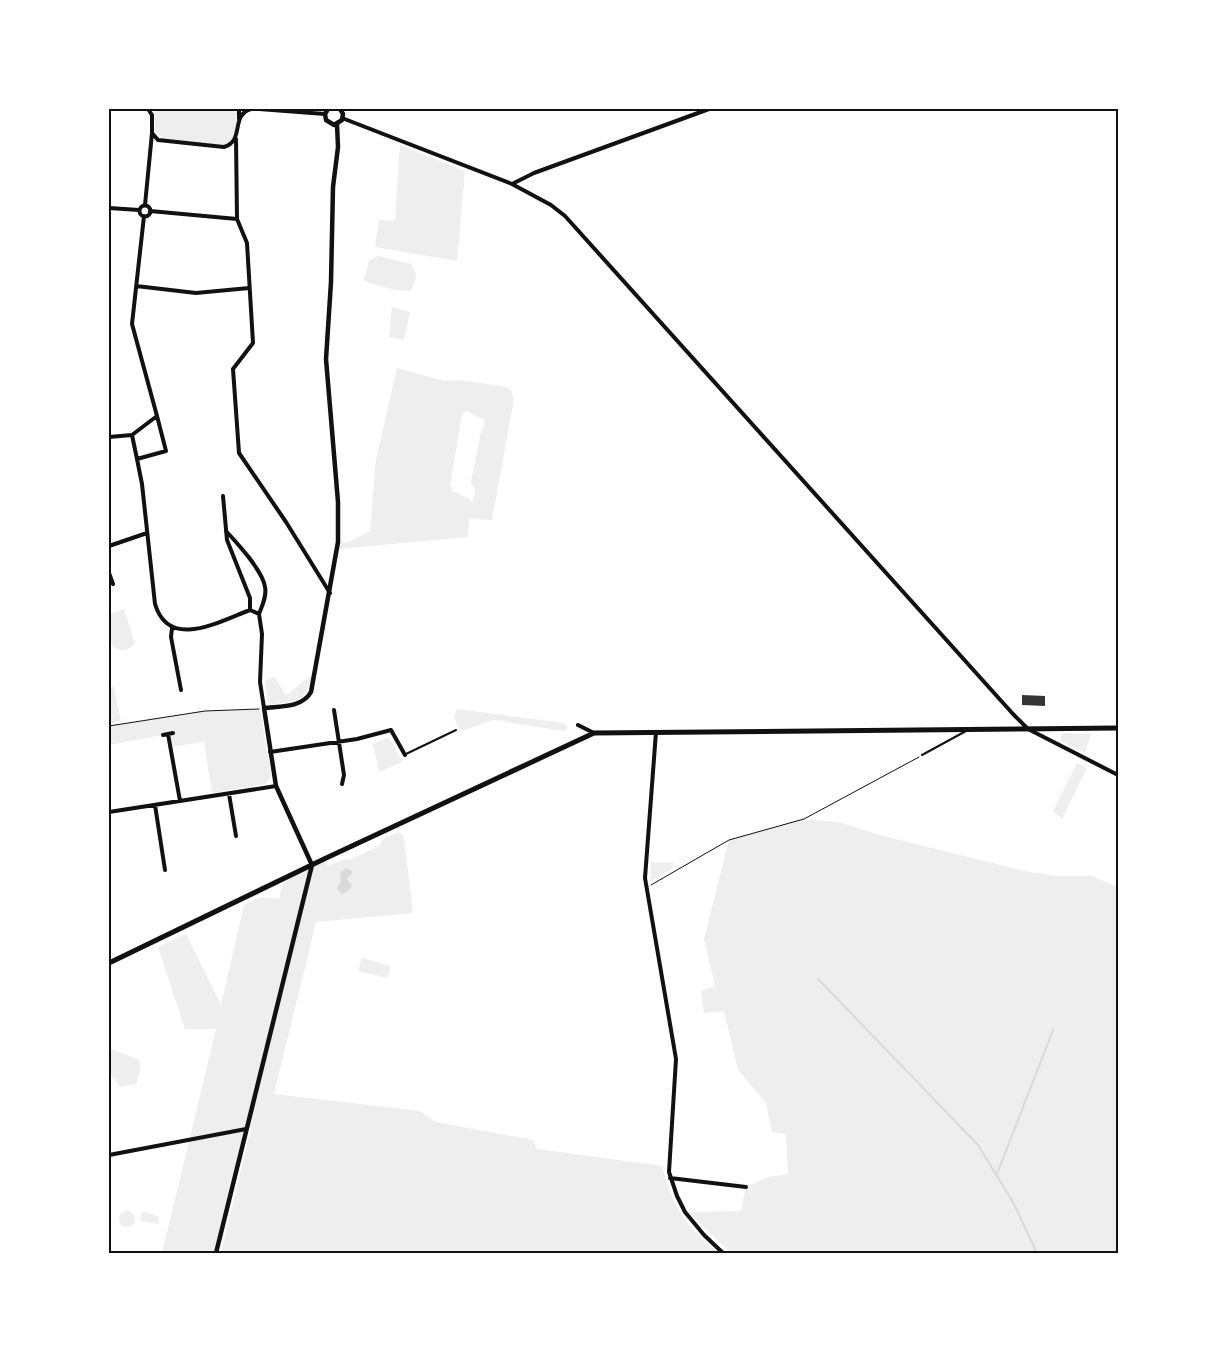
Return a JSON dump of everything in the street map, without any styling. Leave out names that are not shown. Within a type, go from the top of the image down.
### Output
[{"type":"main road","points":[[109,963],[312,865],[594,733],[1118,728]]},
{"type":"street","points":[[109,208],[139,210],[145,205],[152,133],[152,115],[148,109]]},
{"type":"street","points":[[239,109],[236,140],[237,219],[246,243],[252,344],[232,369],[239,453],[330,593]]},
{"type":"street","points":[[238,121],[242,114],[251,109]]},
{"type":"street","points":[[259,109],[325,114]]},
{"type":"street","points":[[328,109],[325,114],[327,122],[337,124]]},
{"type":"street","points":[[340,109],[342,118]]},
{"type":"street","points":[[512,184],[534,173],[709,109]]},
{"type":"street","points":[[264,708],[298,703],[309,695],[337,549],[339,513],[326,359],[333,187],[338,147],[337,124],[342,118]]},
{"type":"street","points":[[342,118],[512,184],[551,205],[581,233],[978,678],[1028,729],[1118,775]]},
{"type":"street","points":[[152,133],[162,142],[224,147],[236,140]]},
{"type":"street","points":[[145,205],[150,211],[237,219]]},
{"type":"street","points":[[139,210],[144,216]]},
{"type":"street","points":[[137,458],[166,451],[132,324],[144,216],[150,211]]},
{"type":"street","points":[[136,286],[196,293],[249,288]]},
{"type":"street","points":[[109,437],[132,435],[157,416]]},
{"type":"street","points":[[132,435],[137,458],[156,604],[162,619],[172,628],[190,630],[250,610],[259,614]]},
{"type":"street","points":[[223,496],[226,531],[231,554],[250,598],[250,610]]},
{"type":"street","points":[[216,1253],[312,865],[276,786],[270,752],[260,682],[262,634],[259,614],[265,597],[265,586],[238,544],[226,531]]},
{"type":"street","points":[[109,546],[147,533]]},
{"type":"street","points":[[109,573],[113,584]]},
{"type":"street","points":[[172,628],[171,637],[181,690]]},
{"type":"street","points":[[334,710],[344,775],[342,784]]},
{"type":"street","points":[[578,725],[594,733]]},
{"type":"street","points":[[270,752],[391,730],[405,755]]},
{"type":"street","points":[[656,732],[646,889],[676,1059],[670,1178],[685,1212],[704,1236],[723,1253]]},
{"type":"street","points":[[168,734],[180,802]]},
{"type":"street","points":[[109,812],[276,786]]},
{"type":"street","points":[[229,794],[236,836]]},
{"type":"street","points":[[155,805],[164,870]]},
{"type":"street","points":[[109,1155],[246,1129]]},
{"type":"street","points":[[670,1178],[746,1187]]},
{"type":"lane","points":[[405,755],[456,730]]},
{"type":"lane","points":[[922,755],[968,730]]},
{"type":"path","points":[[109,726],[205,711],[264,708]]},
{"type":"path","points":[[646,889],[729,840],[804,819],[922,755]]},
{"type":"shaded area","points":[[155,109],[237,109],[236,139],[225,145],[164,139],[155,131]]},
{"type":"shaded area","points":[[400,145],[465,171],[457,261],[375,247],[379,220],[395,221]]},
{"type":"shaded area","points":[[378,256],[411,264],[415,270],[416,278],[410,291],[395,290],[366,282],[364,279],[369,261]]},
{"type":"shaded area","points":[[392,307],[410,312],[404,340],[389,337]]},
{"type":"shaded area","points":[[397,368],[444,381],[461,380],[506,387],[511,390],[514,399],[492,520],[469,518],[468,537],[337,549],[338,542],[349,542],[370,531],[376,459]],"holes":[[[467,411],[484,420],[485,426],[481,432],[471,481],[475,491],[472,503],[470,499],[453,491],[450,486],[462,414]]]},
{"type":"shaded area","points":[[124,609],[135,644],[128,649],[119,650],[109,643],[109,614]]},
{"type":"shaded area","points":[[312,675],[309,687],[300,698],[284,703],[268,703],[265,681],[274,676],[286,695]]},
{"type":"shaded area","points":[[114,687],[121,721],[109,723],[109,688]]},
{"type":"shaded area","points":[[260,709],[271,776],[266,784],[212,793],[204,742],[170,747],[168,734],[109,745],[109,726],[205,711]]},
{"type":"shaded area","points":[[457,709],[564,723],[568,728],[564,731],[494,720],[461,731],[454,718]]},
{"type":"shaded area","points":[[1063,733],[1091,734],[1085,753],[1060,740]]},
{"type":"shaded area","points":[[387,738],[390,739],[402,762],[379,772],[373,744]]},
{"type":"shaded area","points":[[1077,763],[1087,768],[1062,819],[1053,811]]},
{"type":"shaded area","points":[[801,819],[838,822],[883,836],[1029,872],[1056,876],[1092,876],[1118,887],[1118,1253],[731,1253],[688,1212],[741,1211],[746,1187],[768,1177],[788,1174],[786,1134],[772,1132],[766,1103],[738,1070],[724,1011],[704,1013],[701,991],[715,986],[704,939],[729,840]]},
{"type":"shaded area","points":[[399,832],[404,837],[413,913],[316,922],[274,1094],[420,1111],[436,1122],[533,1140],[537,1149],[662,1166],[671,1194],[682,1215],[696,1233],[717,1253],[221,1253],[251,1128],[246,1129],[216,1253],[162,1253],[216,1029],[185,1029],[158,947],[186,934],[221,1005],[244,905],[260,897],[279,899],[284,878],[324,859],[328,866],[344,859],[349,860],[379,846],[383,839]]},
{"type":"shaded area","points":[[651,862],[673,863],[672,869],[650,882]]},
{"type":"shaded area","points":[[347,868],[353,872],[346,879],[352,885],[348,891],[341,894],[337,888],[341,882],[340,872]]},
{"type":"shaded area","points":[[362,958],[391,966],[387,978],[358,971]]},
{"type":"shaded area","points":[[109,1048],[139,1060],[140,1070],[136,1084],[120,1087],[115,1079],[109,1075]]},
{"type":"shaded area","points":[[127,1211],[135,1219],[127,1227],[119,1219]]},
{"type":"shaded area","points":[[146,1212],[159,1217],[159,1224],[141,1221],[141,1213]]},
{"type":"building","points":[[1022,695],[1045,696],[1045,706],[1022,705]]},
{"type":"waterway","points":[[818,979],[978,1145],[1013,1202],[1037,1253]]},
{"type":"waterway","points":[[997,1174],[1053,1030]]}]
